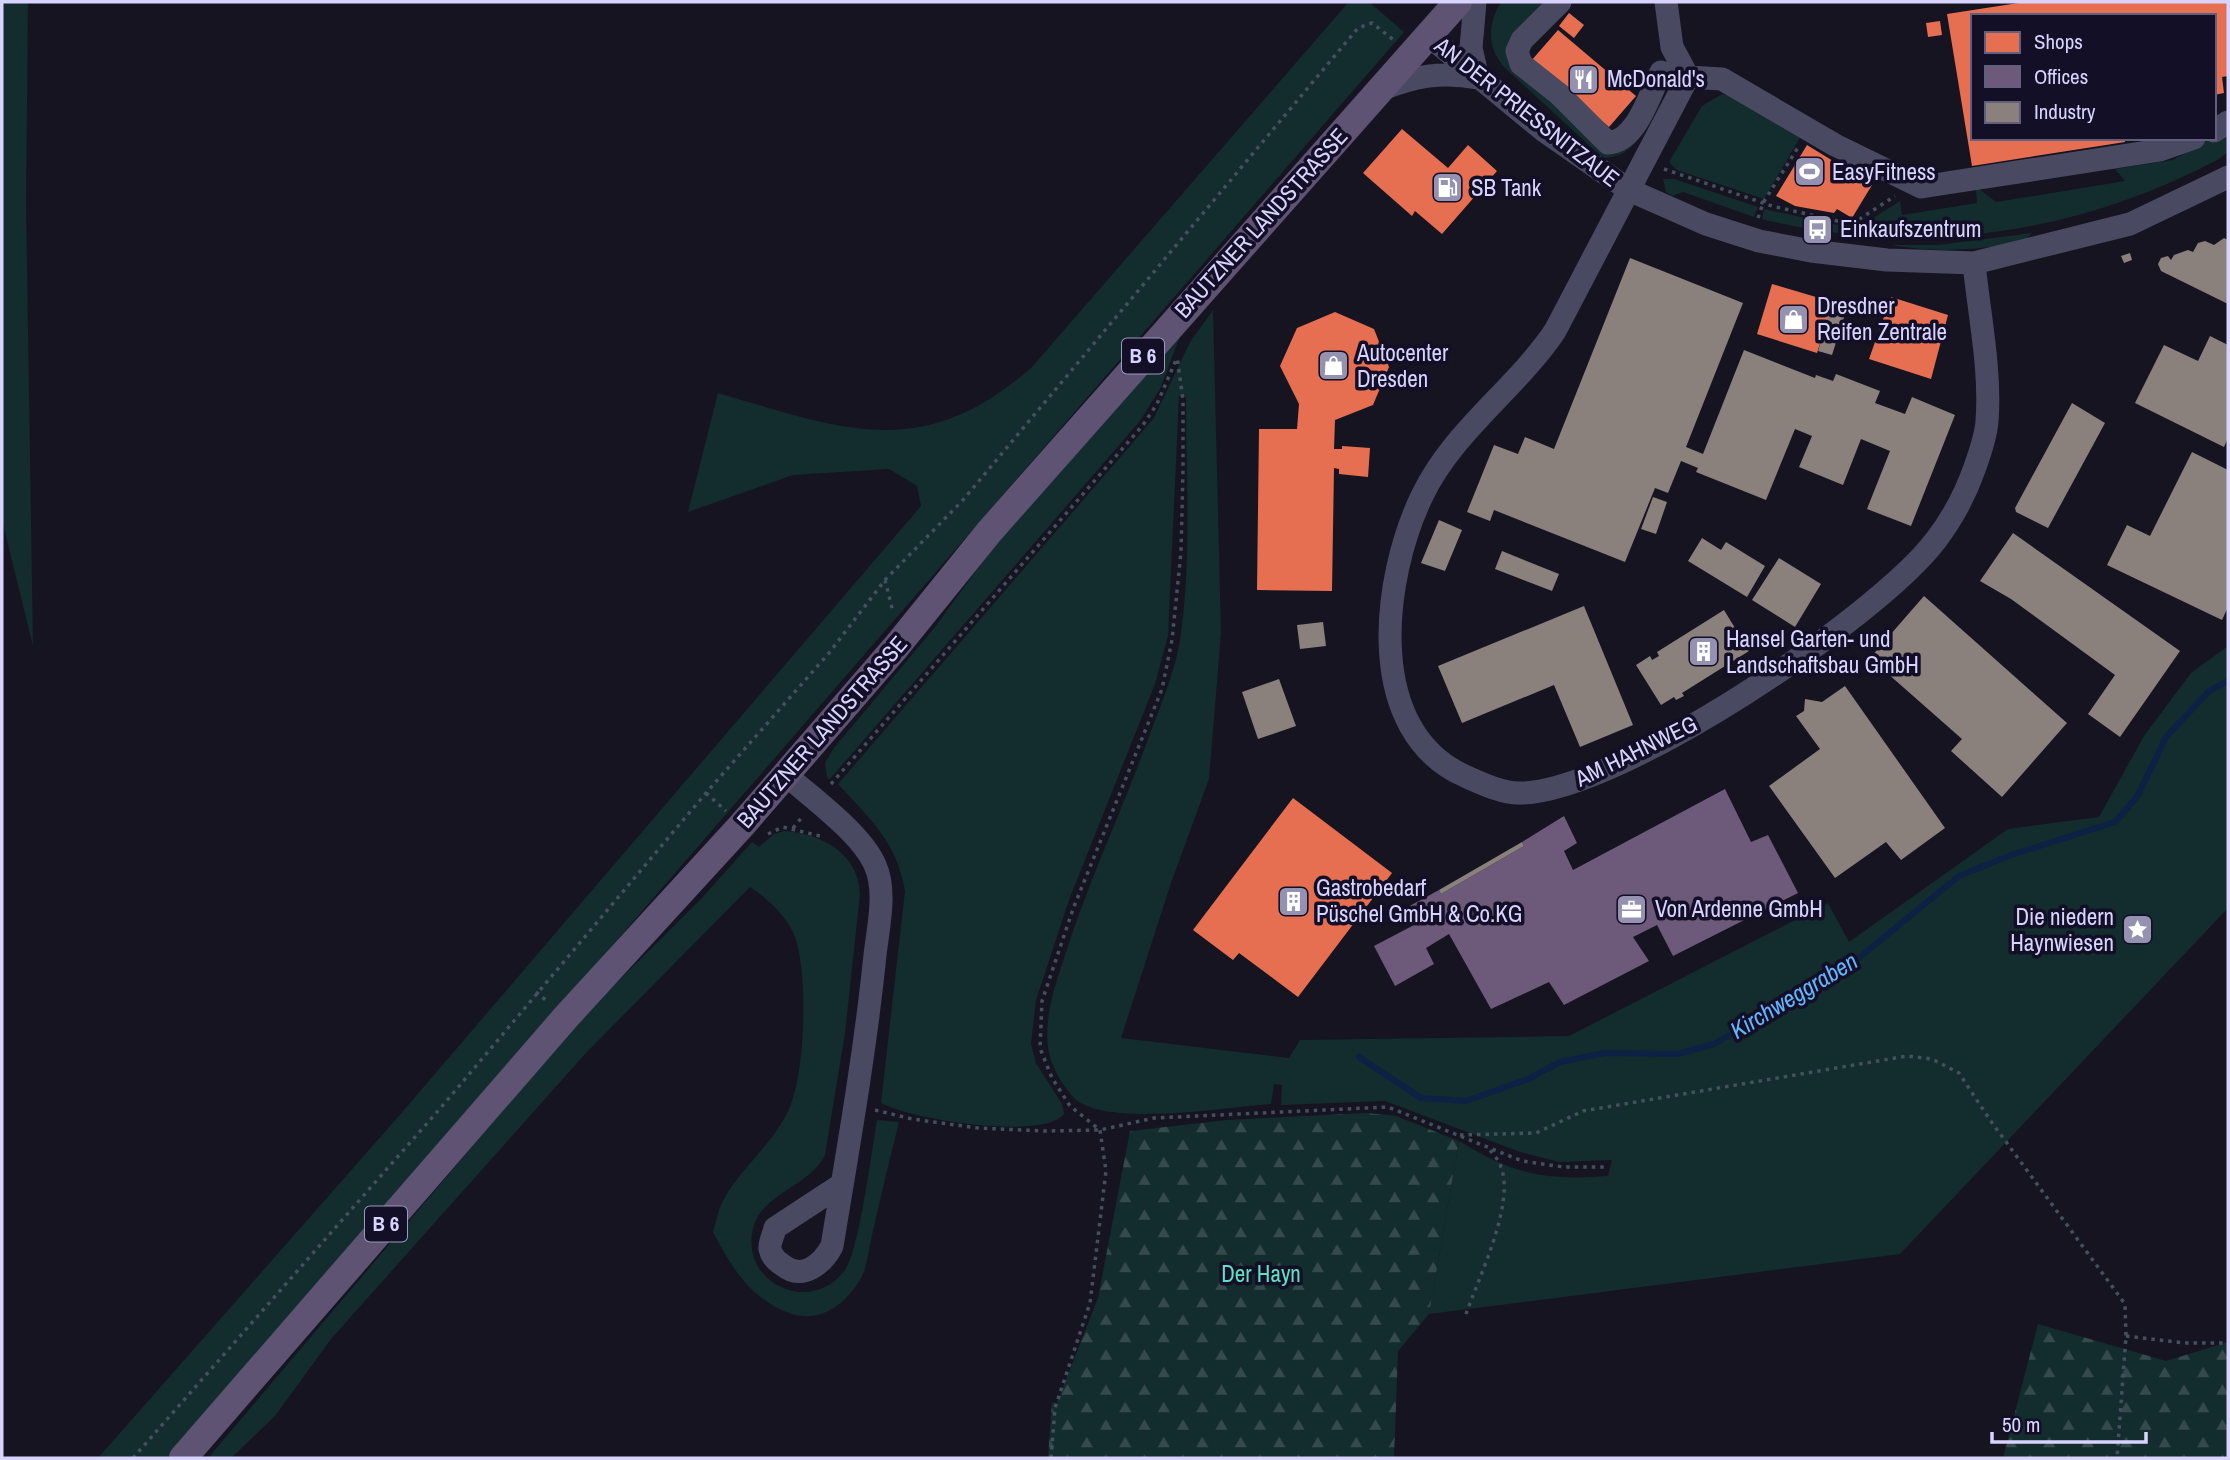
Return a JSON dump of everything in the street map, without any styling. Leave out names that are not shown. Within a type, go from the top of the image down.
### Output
[{"type":"main road","name":"BAUTZNER LANDSTRASSE","points":[[183,1458],[566,1017],[742,825],[989,532],[1458,2]]},
{"type":"street","points":[[1380,90],[1427,74],[1450,73],[1478,78],[1471,48],[1475,2]]},
{"type":"street","points":[[1560,2],[1522,40],[1517,51],[1521,64],[1559,94],[1608,143],[1618,143],[1628,136],[1661,72]]},
{"type":"street","points":[[1666,2],[1672,47],[1688,77],[1722,79],[1871,165],[1921,187],[2160,150],[2188,140]]},
{"type":"street","name":"AN DER PRIESSNITZAUE","points":[[1429,36],[1584,161],[1629,191],[1682,215],[1759,241],[1887,260],[1974,264],[2130,224],[2228,177]]},
{"type":"street","name":"AM HAHNWEG","points":[[1688,77],[1553,335],[1528,368],[1441,461],[1422,495],[1397,563],[1390,604],[1390,643],[1395,685],[1405,716],[1420,743],[1436,760],[1467,777],[1516,794],[1557,788],[1594,776],[1690,726],[1813,649],[1888,589],[1936,541],[1958,506],[1974,470],[1987,424],[1987,389],[1974,264]]},
{"type":"street","points":[[785,774],[859,842],[876,866],[881,894],[871,999],[842,1184]]},
{"type":"path","points":[[133,1458],[444,1104],[706,793],[830,653],[885,580],[963,500],[1358,27],[1372,23],[1396,42]]},
{"type":"path","points":[[1757,221],[1763,203],[1809,129]]},
{"type":"path","points":[[1647,159],[1673,174],[1763,203],[1852,223],[1914,184]]},
{"type":"path","points":[[793,828],[1143,425],[1157,404],[1181,348]]},
{"type":"path","points":[[1051,1458],[1055,1408],[1090,1303],[1106,1171],[1100,1130],[1070,1106],[1052,1078],[1040,1048],[1042,1002],[1073,909],[1161,689],[1172,640],[1181,552],[1183,470],[1184,400],[1177,356]]},
{"type":"path","points":[[885,580],[893,613],[909,630]]},
{"type":"path","points":[[742,825],[760,841],[774,830],[793,828],[827,839]]},
{"type":"path","points":[[1460,1135],[1536,1133],[1583,1111],[1908,1056],[1932,1059],[1959,1073],[1990,1120],[2125,1304],[2126,1336],[2117,1458]]},
{"type":"path","points":[[874,1124],[877,1110],[912,1119],[978,1128],[1100,1130],[1154,1118],[1388,1107],[1522,1161],[1564,1167],[1607,1167]]},
{"type":"path","points":[[1466,1314],[1495,1233],[1505,1191],[1501,1166],[1488,1147]]},
{"type":"path","points":[[2126,1336],[2184,1343],[2228,1343]]},
{"type":"green space","points":[[2,2],[28,2],[26,203],[33,646],[2,520]]},
{"type":"green space","points":[[1369,2],[1404,32],[168,1458],[98,1458],[398,1117],[921,506],[917,486],[889,469],[793,475],[688,512],[718,393],[804,418],[881,430],[917,427],[954,417],[992,397],[1032,367],[1347,4]]},
{"type":"green space","points":[[1501,2],[1549,2],[1509,47],[1603,149],[1645,130],[1632,146],[1617,156],[1603,158],[1504,67],[1494,51],[1491,35],[1493,18]]},
{"type":"green space","points":[[1722,94],[1735,96],[1801,136],[1764,199],[1677,170],[1669,162],[1702,106]]},
{"type":"green space","points":[[2228,130],[2228,152],[2165,185],[2110,206],[2054,221],[1996,232],[1938,237],[1879,237],[1821,231],[1762,219],[1764,209],[1856,229],[1900,201],[1902,215],[1977,203],[1978,188],[1996,202],[2125,181],[2115,169],[2172,160],[2209,140],[2216,140],[2216,136]]},
{"type":"green space","points":[[1663,179],[1674,179],[1758,207],[1754,217],[1683,192],[1672,196],[1666,192]]},
{"type":"green space","points":[[2032,233],[2023,243],[1974,249],[1942,250],[1892,245],[1938,245]]},
{"type":"green space","points":[[1213,310],[1221,633],[1209,779],[1171,883],[1121,1038],[1289,1058],[1300,1040],[1569,1036],[1828,903],[1849,942],[2008,829],[2099,817],[2144,736],[2191,673],[2228,646],[2228,908],[1900,1254],[1429,1314],[1459,1141],[1513,1168],[1547,1176],[1608,1176],[1612,1160],[1559,1162],[1520,1152],[1385,1101],[1281,1105],[1282,1085],[1274,1084],[1271,1104],[1168,1113],[1111,1112],[1089,1107],[1074,1098],[1057,1074],[1049,1054],[1048,1022],[1059,973],[1076,921],[1164,698],[1178,652],[1184,610],[1188,519],[1186,397],[1179,396],[1168,636],[1155,684],[1069,900],[1036,1000],[1031,1044],[1036,1063],[1062,1104],[1064,1114],[1051,1122],[1004,1127],[946,1121],[881,1103],[905,891],[889,845],[871,820],[838,784],[1154,418],[1190,342]]},
{"type":"green space","points":[[1180,336],[1161,387],[1140,421],[830,779],[827,778],[825,763],[834,748],[935,627],[992,549]]},
{"type":"green space","points":[[784,831],[811,836],[836,848],[853,868],[860,894],[845,1033],[825,1155],[809,1175],[775,1198],[758,1217],[753,1229],[752,1248],[757,1265],[768,1278],[782,1287],[798,1292],[815,1291],[831,1284],[845,1270],[855,1243],[877,1120],[899,1122],[865,1267],[849,1295],[832,1309],[813,1316],[792,1314],[778,1308],[765,1301],[744,1281],[713,1232],[720,1208],[731,1188],[786,1115],[800,1065],[803,995],[795,937],[776,909],[750,887],[585,1054],[331,1339],[275,1416],[231,1458],[208,1458],[596,1003],[701,899],[752,842],[759,847],[774,834]]},
{"type":"green space","name":"Der Hayn","points":[[1367,1113],[1396,1116],[1459,1141],[1429,1314],[1398,1351],[1394,1458],[1048,1458],[1052,1402],[1057,1403],[1098,1298],[1130,1131],[1227,1120]]},
{"type":"green space","points":[[2038,1324],[2166,1361],[2228,1342],[2228,1458],[2003,1458]]},
{"type":"building: Shops","points":[[2025,2],[2228,2],[2228,76],[2222,77],[2224,93],[2216,95],[2216,14],[1971,14],[1971,140],[2125,140],[1972,166],[1947,14]]},
{"type":"building: Shops","points":[[1569,13],[1584,25],[1574,38],[1559,26]]},
{"type":"building: Shops","points":[[1940,21],[1942,35],[1928,37],[1926,23]]},
{"type":"building: Shops","name":"McDonald's","points":[[1558,30],[1636,96],[1609,127],[1531,61]]},
{"type":"building: Shops","points":[[1402,129],[1448,168],[1468,145],[1497,171],[1442,234],[1415,211],[1412,216],[1363,173]]},
{"type":"building: Shops","points":[[1807,145],[1872,185],[1852,218],[1837,209],[1834,213],[1795,206],[1776,196]]},
{"type":"building: Shops","name":"Dresdner Reifen Zentrale","points":[[1772,284],[1833,302],[1817,353],[1757,334]]},
{"type":"building: Shops","points":[[1891,297],[1948,315],[1931,379],[1869,359]]},
{"type":"building: Shops","points":[[1335,312],[1374,329],[1389,367],[1373,405],[1335,420],[1334,449],[1342,449],[1342,446],[1370,448],[1368,477],[1339,474],[1339,469],[1334,468],[1332,591],[1257,590],[1259,429],[1297,429],[1299,404],[1280,366],[1297,328]]},
{"type":"building: Shops","name":"Gastrobedarf Püschel GmbH & Co.KG","points":[[1293,798],[1392,873],[1298,997],[1239,953],[1233,960],[1193,930]]},
{"type":"building: Offices","name":"Von Ardenne GmbH","points":[[1725,789],[1751,842],[1768,835],[1798,893],[1673,956],[1657,925],[1633,937],[1649,961],[1564,1005],[1549,982],[1491,1009],[1449,934],[1426,948],[1434,964],[1395,986],[1374,946],[1414,925],[1406,908],[1439,890],[1441,894],[1524,846],[1522,842],[1564,816],[1577,843],[1564,851],[1573,870]]},
{"type":"building: Industry","points":[[2224,238],[2228,240],[2228,304],[2161,271],[2158,264],[2161,258],[2168,256],[2171,260],[2174,255],[2188,250],[2193,252],[2198,243],[2205,241],[2214,245]]},
{"type":"building: Industry","points":[[2130,253],[2132,260],[2124,263],[2121,256]]},
{"type":"building: Industry","points":[[1630,258],[1743,303],[1686,447],[1703,454],[1744,350],[1815,378],[1816,375],[1833,381],[1836,374],[1880,391],[1875,403],[1905,414],[1912,397],[1955,415],[1911,526],[1867,509],[1890,451],[1861,439],[1843,485],[1799,467],[1812,436],[1795,429],[1766,500],[1696,472],[1698,468],[1681,461],[1668,493],[1655,488],[1625,562],[1494,510],[1490,521],[1467,512],[1494,445],[1518,454],[1525,437],[1554,449]]},
{"type":"building: Industry","points":[[1832,303],[1847,308],[1832,355],[1818,351]]},
{"type":"building: Industry","points":[[2210,336],[2228,345],[2228,438],[2224,447],[2135,403],[2164,345],[2198,361]]},
{"type":"building: Industry","points":[[2072,403],[2105,423],[2048,528],[2016,512],[2015,508]]},
{"type":"building: Industry","points":[[2192,452],[2228,470],[2228,607],[2222,620],[2107,565],[2127,525],[2150,536]]},
{"type":"building: Industry","points":[[1653,497],[1667,502],[1656,534],[1641,529]]},
{"type":"building: Industry","points":[[1439,520],[1462,530],[1445,571],[1421,563]]},
{"type":"building: Industry","points":[[2013,533],[2180,651],[2120,737],[2088,714],[2115,675],[2011,599],[1980,581]]},
{"type":"building: Industry","points":[[1702,538],[1721,550],[1726,542],[1765,566],[1747,597],[1688,561]]},
{"type":"building: Industry","points":[[1502,551],[1559,574],[1552,591],[1495,569]]},
{"type":"building: Industry","points":[[1779,558],[1821,584],[1795,627],[1752,600]]},
{"type":"building: Industry","points":[[1924,596],[2067,723],[2002,797],[1951,751],[1962,739],[1870,658]]},
{"type":"building: Industry","points":[[1584,606],[1633,725],[1580,747],[1554,685],[1462,723],[1438,666]]},
{"type":"building: Industry","name":"Hansel Garten- und Landschaftsbau GmbH","points":[[1724,610],[1749,651],[1682,693],[1684,696],[1676,700],[1674,697],[1661,705],[1636,665],[1650,656],[1652,660],[1659,656],[1657,652]]},
{"type":"building: Industry","points":[[1323,622],[1326,646],[1300,649],[1297,625]]},
{"type":"building: Industry","points":[[1279,679],[1296,726],[1258,739],[1242,692]]},
{"type":"building: Industry","points":[[1845,686],[1945,828],[1901,860],[1886,842],[1835,878],[1769,786],[1820,749],[1796,716],[1804,711],[1805,699],[1822,702]]},
{"type":"building: Industry","points":[[1522,842],[1524,846],[1441,894],[1439,890]]},
{"type":"waterway","name":"Kirchweggraben","points":[[1359,1057],[1421,1098],[1466,1101],[1528,1079],[1560,1062],[1605,1053],[1678,1054],[1714,1044],[1844,970],[1959,876],[2011,855],[2115,822],[2137,797],[2166,737],[2209,691],[2228,681]]},
{"type":"place","name":"McDonald's","points":[[1584,79]]},
{"type":"place","name":"EasyFitness","points":[[1809,172]]},
{"type":"place","name":"SB Tank","points":[[1448,188]]},
{"type":"place","name":"Einkaufszentrum","points":[[1817,229]]},
{"type":"place","name":"Dresdner Reifen Zentrale","points":[[1794,319]]},
{"type":"place","name":"Autocenter Dresden","points":[[1334,366]]},
{"type":"place","name":"Hansel Garten- und Landschaftsbau GmbH","points":[[1703,652]]},
{"type":"place","name":"Gastrobedarf Püschel GmbH & Co.KG","points":[[1293,901]]},
{"type":"place","name":"Von Ardenne GmbH","points":[[1632,909]]},
{"type":"place","name":"Die niedern Haynwiesen","points":[[2137,930]]}]
